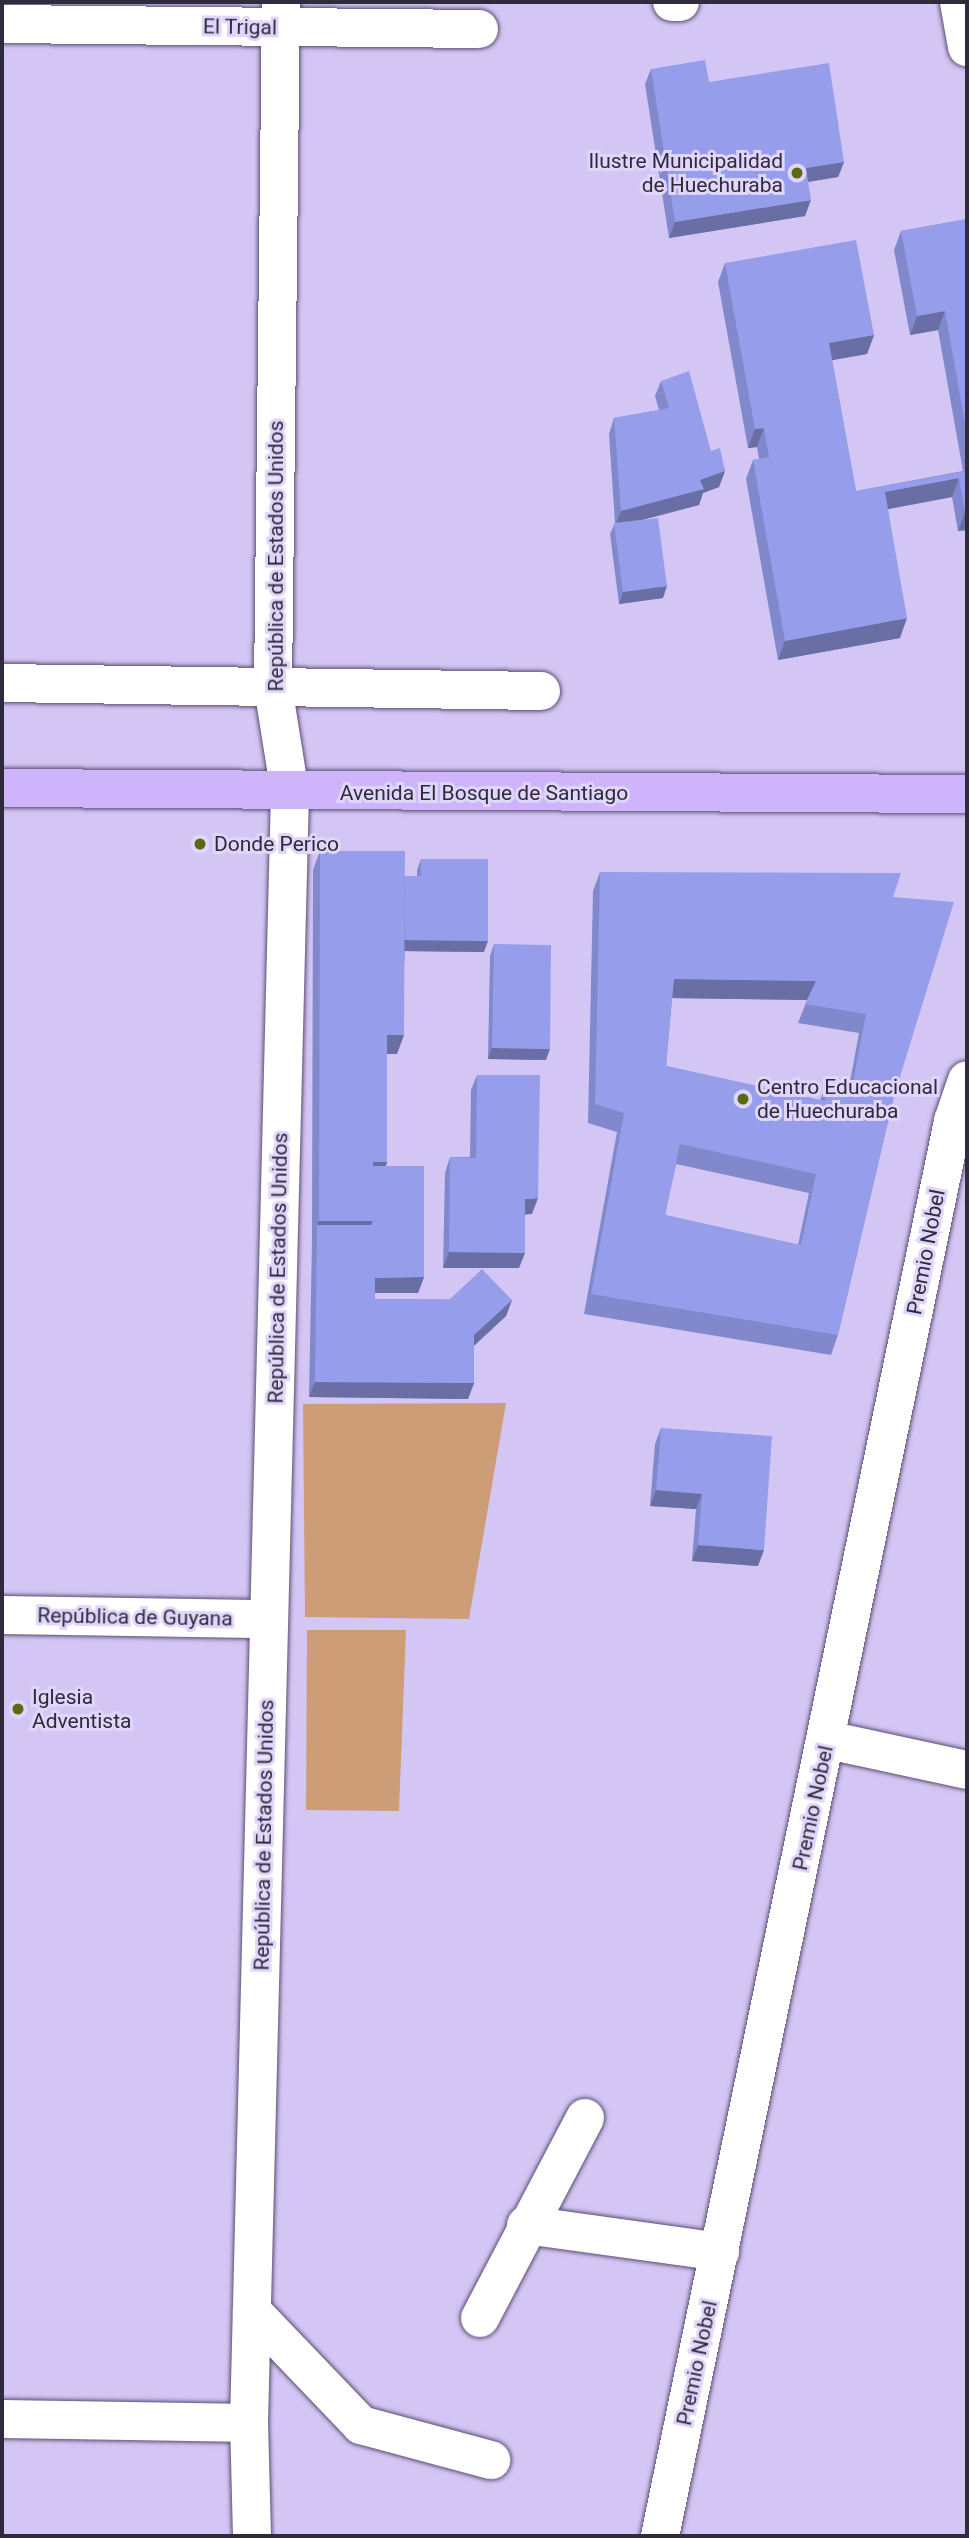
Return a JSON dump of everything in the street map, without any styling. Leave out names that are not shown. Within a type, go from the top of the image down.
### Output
[{"type":"main road","name":"Avenida El Bosque de Santiago","points":[[2,788],[290,793],[967,794]]},
{"type":"street","points":[[672,2],[680,2]]},
{"type":"street","points":[[959,2],[967,47]]},
{"type":"street","name":"El Trigal","points":[[2,24],[281,15],[479,29]]},
{"type":"street","name":"República de Estados Unidos","points":[[251,2536],[249,2423],[290,793],[273,687],[281,15]]},
{"type":"street","points":[[2,682],[541,691]]},
{"type":"street","name":"Premio Nobel","points":[[660,2536],[828,1740],[953,1121],[967,1080]]},
{"type":"street","name":"República de Guyana","points":[[2,1615],[269,1619]]},
{"type":"street","points":[[828,1740],[967,1770]]},
{"type":"street","points":[[480,2318],[526,2225],[585,2118]]},
{"type":"street","points":[[526,2225],[720,2252]]},
{"type":"street","points":[[252,2311],[361,2425],[491,2460]]},
{"type":"street","points":[[2,2419],[249,2423]]},
{"type":"shaded area","points":[[506,1403],[469,1619],[305,1617],[303,1404]]},
{"type":"shaded area","points":[[307,1630],[406,1630],[399,1811],[306,1810]]},
{"type":"building","points":[[705,60],[709,82],[829,63],[844,162],[806,168],[811,200],[675,222],[651,69]]},
{"type":"building","points":[[967,219],[967,435],[945,311],[917,316],[901,231]]},
{"type":"building","points":[[856,240],[874,335],[829,343],[856,491],[967,471],[967,512],[959,478],[885,492],[907,618],[785,641],[753,460],[769,457],[764,428],[755,429],[725,263]]},
{"type":"building","points":[[689,371],[711,451],[720,448],[725,471],[700,480],[704,489],[621,511],[614,418],[669,408],[661,381]]},
{"type":"building","points":[[658,518],[667,586],[623,592],[614,523]]},
{"type":"building","points":[[320,851],[405,851],[404,1035],[387,1035],[387,1162],[373,1162],[373,1221],[319,1221]]},
{"type":"building","points":[[421,859],[488,859],[488,941],[405,940],[405,876],[421,876]]},
{"type":"building","points":[[600,872],[901,873],[893,897],[954,902],[894,1096],[838,1335],[591,1294],[624,1113],[595,1104]],"holes":[[[674,979],[816,981],[805,1004],[866,1014],[852,1087],[827,1084],[825,1101],[666,1066]],[[680,1144],[816,1174],[801,1245],[665,1215]]]},
{"type":"building","points":[[494,944],[551,945],[550,1049],[492,1048]]},
{"type":"building","points":[[477,1075],[540,1075],[538,1198],[525,1199],[525,1253],[449,1252],[450,1157],[476,1158]]},
{"type":"building","points":[[373,1166],[424,1166],[424,1277],[375,1278],[375,1299],[449,1300],[482,1269],[512,1300],[474,1335],[474,1383],[315,1382],[317,1225],[371,1225]]},
{"type":"building","points":[[661,1428],[772,1436],[764,1550],[698,1545],[702,1494],[656,1490]]},
{"type":"place","name":"Ilustre Municipalidad de Huechuraba","points":[[797,173]]},
{"type":"place","name":"Donde Perico","points":[[200,844]]},
{"type":"place","name":"Centro Educacional de Huechuraba","points":[[743,1099]]},
{"type":"place","name":"Iglesia Adventista","points":[[18,1709]]}]
